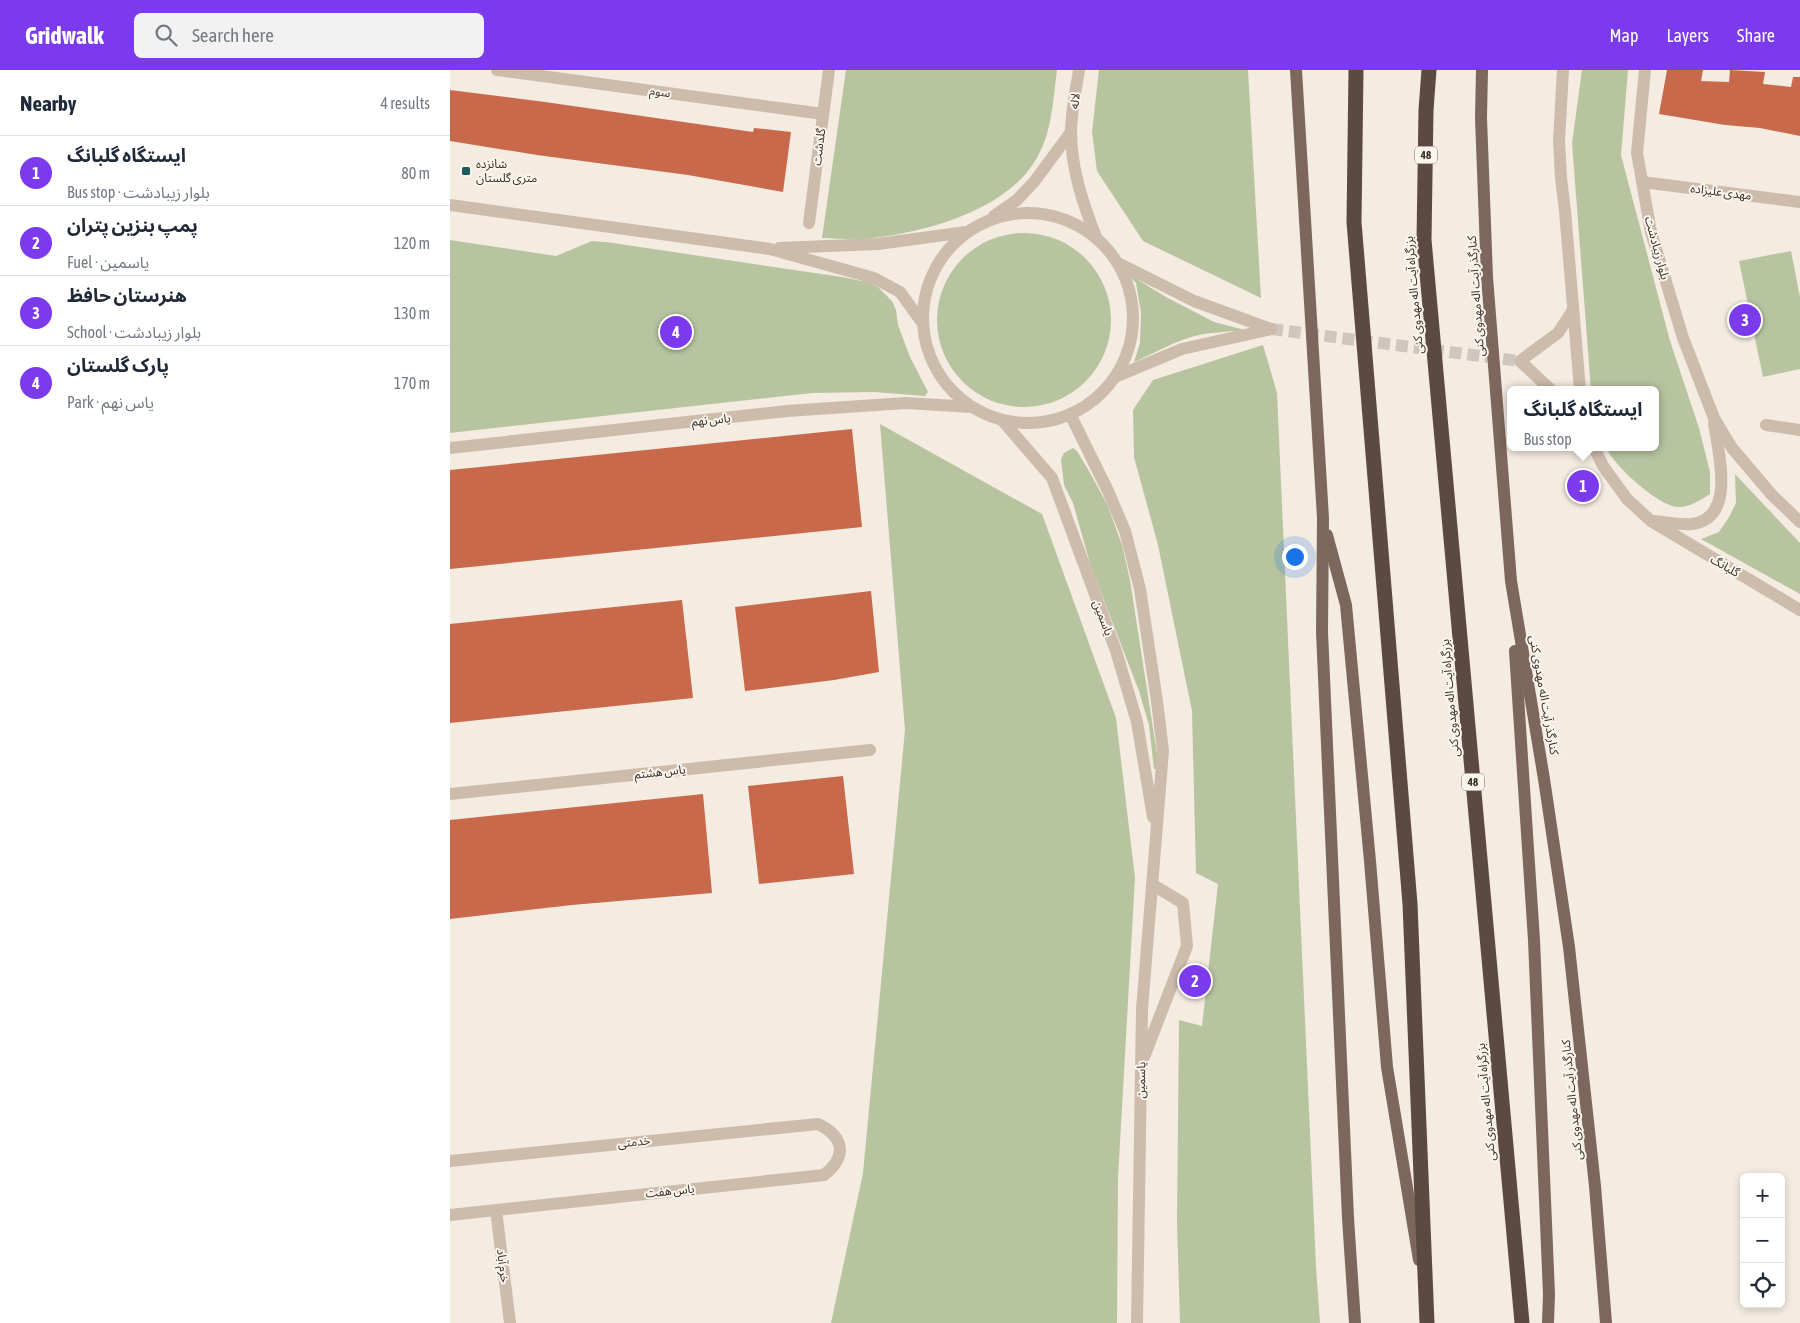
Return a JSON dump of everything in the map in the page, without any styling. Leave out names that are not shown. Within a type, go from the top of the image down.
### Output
[{"type":"highway","points":[[1356,70],[1354,222],[1410,904],[1427,1323]]},
{"type":"highway","name":"بزرگراه آیت اله مهدوی کنی","points":[[1429,70],[1426,110],[1424,240],[1522,1323]]},
{"type":"main road","points":[[1296,70],[1323,518],[1322,632],[1348,1218],[1355,1323]]},
{"type":"main road","name":"کنارگذر آیت اله مهدوی کنی","points":[[1482,70],[1481,118],[1487,277],[1511,581],[1544,779],[1568,947],[1595,1186],[1606,1323]]},
{"type":"main road","points":[[1323,518],[1346,605],[1387,1067],[1425,1294]]},
{"type":"main road","points":[[1511,581],[1535,950],[1549,1294],[1548,1323]]},
{"type":"street","name":"سوم","points":[[498,70],[823,114]]},
{"type":"street","name":"گلدشت","points":[[809,223],[829,70]]},
{"type":"street","name":"لاله","points":[[1071,132],[1079,70]]},
{"type":"street","points":[[1564,70],[1559,141],[1580,386]]},
{"type":"street","name":"بلوار زیبادشت","points":[[1645,70],[1637,153],[1651,232],[1683,338],[1714,418]]},
{"type":"street","points":[[989,219],[1015,213],[1044,214],[1072,222],[1096,238],[1108,249],[1118,263],[1130,290],[1133,320],[1128,350],[1115,377],[1092,401],[1070,414],[1054,420],[1028,423],[1002,420],[972,407],[949,388],[933,364],[921,321],[923,297],[930,278],[944,253],[966,232],[1017,200],[1034,182],[1071,132]]},
{"type":"street","points":[[1071,132],[1077,177],[1085,208],[1096,238]]},
{"type":"street","name":"مهدی علیزاده","points":[[1642,182],[1800,202]]},
{"type":"street","points":[[450,205],[770,249],[874,278],[900,292],[921,321]]},
{"type":"street","points":[[770,249],[878,244],[966,232]]},
{"type":"street","points":[[1115,377],[1182,349],[1271,329],[1194,301],[1118,263]]},
{"type":"street","points":[[1547,386],[1520,361],[1558,333],[1573,310]]},
{"type":"street","name":"یاس نهم","points":[[450,448],[787,412],[906,404],[972,407]]},
{"type":"street","name":"یاسمین","points":[[1070,414],[1108,491],[1125,531],[1140,589],[1158,701],[1163,751],[1142,1009],[1137,1323]]},
{"type":"street","points":[[1596,451],[1603,466],[1627,499],[1651,521],[1693,524],[1708,519],[1718,506],[1722,490],[1714,418]]},
{"type":"street","points":[[1714,418],[1732,448],[1772,495],[1800,522]]},
{"type":"street","name":"یاسمین","points":[[1002,420],[1052,478],[1116,652],[1137,722],[1156,837]]},
{"type":"street","points":[[1766,425],[1800,430]]},
{"type":"street","name":"گلبانگ","points":[[1651,521],[1800,610]]},
{"type":"street","name":"یاس هشتم","points":[[450,794],[870,750]]},
{"type":"street","points":[[1141,1064],[1187,946],[1184,903],[1153,885]]},
{"type":"street","name":"خدمتی","points":[[450,1161],[818,1124]]},
{"type":"street","name":"یاس هفت","points":[[450,1215],[824,1175],[834,1166],[840,1154],[838,1141],[830,1130],[818,1124]]},
{"type":"street","name":"خرم آباد","points":[[496,1210],[510,1323]]},
{"type":"green space","points":[[846,70],[1057,70],[1051,117],[1041,151],[1021,179],[1003,194],[982,207],[959,217],[935,226],[886,236],[859,239],[822,238]]},
{"type":"green space","points":[[1099,70],[1248,70],[1261,298],[1143,241],[1097,171],[1092,132]]},
{"type":"green space","points":[[1582,70],[1628,70],[1621,155],[1670,341],[1699,428],[1710,472],[1710,494],[1687,506],[1671,505],[1649,493],[1617,464],[1608,451],[1659,451],[1659,386],[1591,386],[1572,143]]},
{"type":"green space","points":[[1015,233],[1033,233],[1065,243],[1091,265],[1101,279],[1107,295],[1111,329],[1101,361],[1079,387],[1065,397],[1049,403],[1033,407],[1015,407],[983,397],[957,375],[947,361],[941,345],[937,329],[937,311],[947,279],[969,253],[983,243],[999,237]]},
{"type":"green space","points":[[450,240],[556,256],[592,241],[606,242],[871,283],[892,301],[896,310],[898,325],[910,357],[928,392],[925,396],[874,392],[812,393],[450,433]]},
{"type":"green space","points":[[1791,251],[1800,297],[1800,369],[1763,377],[1739,261]]},
{"type":"green space","points":[[1127,273],[1166,297],[1214,322],[1245,330],[1191,337],[1169,345],[1134,362],[1140,343],[1141,312],[1136,283]]},
{"type":"green space","points":[[1263,345],[1277,393],[1320,1323],[1180,1323],[1177,1223],[1179,1020],[1202,1026],[1218,884],[1196,873],[1192,711],[1158,545],[1134,457],[1133,410],[1153,380]]},
{"type":"green space","points":[[880,424],[1042,514],[1116,718],[1135,878],[1118,1178],[1117,1323],[831,1323],[863,1173],[905,730]]},
{"type":"green space","points":[[1073,448],[1077,451],[1107,504],[1122,545],[1130,580],[1157,754],[1157,769],[1154,769],[1149,725],[1139,691],[1091,567],[1073,503],[1064,485],[1061,459],[1064,453]]},
{"type":"green space","points":[[1735,474],[1800,543],[1800,594],[1701,539],[1719,532],[1729,517],[1736,503]]},
{"type":"building","points":[[1667,70],[1703,70],[1701,81],[1729,82],[1730,70],[1765,72],[1763,84],[1791,87],[1793,77],[1800,77],[1800,136],[1760,128],[1725,125],[1659,114]]},
{"type":"building","points":[[450,90],[753,132],[754,128],[791,132],[783,192],[688,175],[537,155],[450,141]]},
{"type":"building","points":[[852,429],[862,527],[450,569],[450,470]]},
{"type":"building","points":[[871,591],[879,672],[834,680],[745,691],[735,607]]},
{"type":"building","points":[[682,600],[693,698],[450,723],[450,624]]},
{"type":"building","points":[[843,776],[854,874],[759,884],[748,786]]},
{"type":"building","points":[[703,794],[712,893],[572,905],[450,919],[450,820]]},
{"type":"tunnel","points":[[1271,329],[1520,361]]},
{"type":"place","name":"شانزده متری گلستان","points":[[466,171]]},
{"type":"place","name":"هنرستان حافظ","points":[[1745,320]]},
{"type":"place","name":"پارک گلستان","points":[[676,332]]},
{"type":"place","name":"ایستگاه گلبانگ","points":[[1583,486]]},
{"type":"place","name":"پمپ بنزین پتران","points":[[1195,981]]}]
